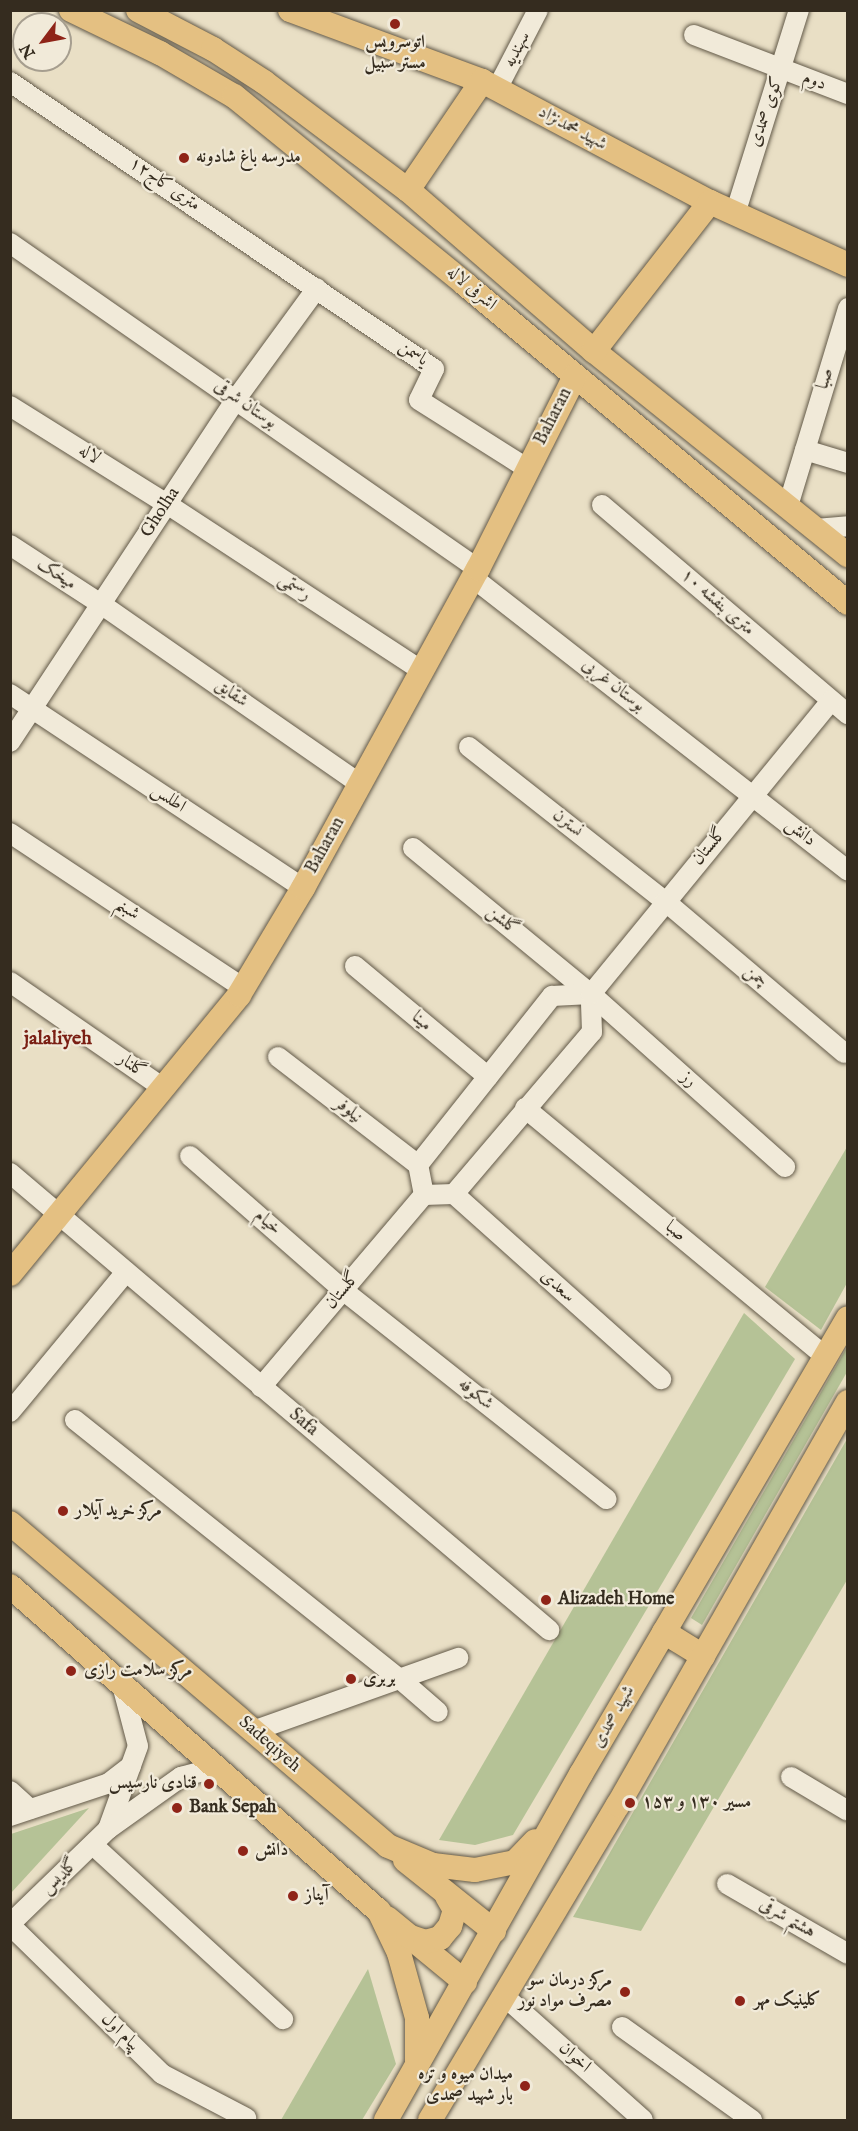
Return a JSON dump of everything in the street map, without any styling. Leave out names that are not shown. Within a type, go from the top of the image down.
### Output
[{"type":"main road","name":"اشرفی لاله","points":[[71,10],[160,53],[234,96],[848,603]]},
{"type":"main road","name":"اشرفی لاله","points":[[138,10],[213,49],[264,82],[408,190],[594,351],[848,555]]},
{"type":"main road","name":"شهید محمدنژاد","points":[[290,10],[490,85],[710,202],[848,265]]},
{"type":"main road","points":[[408,190],[490,85]]},
{"type":"main road","points":[[594,351],[710,202]]},
{"type":"main road","name":"Baharan","points":[[10,1274],[243,988],[303,888],[422,671],[475,573],[575,376]]},
{"type":"main road","name":"شهید صمدی","points":[[386,2121],[552,1824],[848,1318]]},
{"type":"main road","points":[[430,2121],[546,1930],[848,1402]]},
{"type":"main road","name":"Sadeqiyeh","points":[[10,1523],[388,1846],[433,1865],[475,1870],[515,1862],[552,1824]]},
{"type":"main road","points":[[10,1586],[214,1768],[408,1936],[465,1982]]},
{"type":"main road","points":[[664,1632],[703,1656]]},
{"type":"main road","points":[[388,1846],[447,1896],[494,1931]]},
{"type":"main road","points":[[408,1936],[424,1942],[440,1938],[450,1926],[455,1910],[447,1896]]},
{"type":"main road","points":[[379,1911],[399,1953],[417,2018],[417,2067]]},
{"type":"street","name":"سهندیه","points":[[490,85],[538,10]]},
{"type":"street","name":"کوی صمدی","points":[[735,214],[798,10]]},
{"type":"street","name":"دوم","points":[[694,35],[848,94]]},
{"type":"street","name":"۱۲متری کاج","points":[[10,82],[317,288]]},
{"type":"street","name":"بوستان شرقی","points":[[10,243],[236,399],[475,573]]},
{"type":"street","name":"Gholha","points":[[10,742],[236,399],[317,288]]},
{"type":"street","name":"یاسمن","points":[[317,288],[434,369],[419,400],[528,469]]},
{"type":"street","name":"صبا","points":[[788,506],[848,308]]},
{"type":"street","name":"لاله","points":[[10,406],[167,504]]},
{"type":"street","points":[[805,450],[848,463]]},
{"type":"street","name":"رستمی","points":[[167,504],[422,671]]},
{"type":"street","name":"۱۰ متری بنفشه","points":[[602,505],[848,714]]},
{"type":"street","points":[[816,530],[848,526]]},
{"type":"street","name":"میخک","points":[[10,545],[101,604]]},
{"type":"street","name":"بوستان غربی","points":[[475,573],[753,795]]},
{"type":"street","name":"شقایق","points":[[101,604],[360,784]]},
{"type":"street","name":"اطلس","points":[[10,694],[303,888]]},
{"type":"street","name":"گلستان","points":[[591,994],[831,701]]},
{"type":"street","name":"نسترن","points":[[469,747],[665,901]]},
{"type":"street","name":"دانش","points":[[753,795],[848,871]]},
{"type":"street","name":"شبنم","points":[[10,833],[243,988]]},
{"type":"street","name":"گلشن","points":[[412,848],[591,994]]},
{"type":"street","name":"چمن","points":[[665,901],[844,1053]]},
{"type":"street","name":"مینا","points":[[355,966],[488,1077]]},
{"type":"street","name":"گلنار","points":[[10,982],[163,1088]]},
{"type":"street","points":[[591,994],[592,1032],[454,1194],[424,1195],[418,1165],[552,996],[591,994]]},
{"type":"street","name":"رز","points":[[591,994],[785,1167]]},
{"type":"street","name":"نیلوفر","points":[[278,1057],[418,1165]]},
{"type":"street","name":"صبا","points":[[525,1108],[825,1356]]},
{"type":"street","name":"خیام","points":[[190,1156],[344,1291]]},
{"type":"street","points":[[10,1173],[58,1215]]},
{"type":"street","name":"سعدی","points":[[454,1194],[661,1379]]},
{"type":"street","name":"گلستان","points":[[261,1386],[424,1195]]},
{"type":"street","name":"Safa","points":[[58,1215],[549,1630]]},
{"type":"street","points":[[10,1412],[126,1272]]},
{"type":"street","name":"شکوفه","points":[[344,1291],[606,1498]]},
{"type":"street","points":[[75,1420],[400,1679],[438,1712]]},
{"type":"street","points":[[253,1731],[458,1658]]},
{"type":"street","points":[[108,1829],[138,1746],[122,1684]]},
{"type":"street","points":[[10,1816],[109,1783],[131,1766]]},
{"type":"street","points":[[108,1829],[181,1777],[214,1768]]},
{"type":"street","points":[[791,1777],[848,1811]]},
{"type":"street","points":[[10,1791],[30,1809]]},
{"type":"street","name":"گلدیس","points":[[10,1925],[108,1829]]},
{"type":"street","points":[[93,1845],[283,2019]]},
{"type":"street","name":"هشتم شرقی","points":[[727,1884],[848,1954]]},
{"type":"street","name":"پیام اول","points":[[10,1925],[162,2074],[246,2118]]},
{"type":"street","name":"اخوان","points":[[504,1996],[643,2121]]},
{"type":"street","points":[[622,2026],[752,2121]]},
{"type":"green space","points":[[847,1147],[847,1283],[821,1330],[765,1287]]},
{"type":"green space","points":[[744,1313],[795,1359],[513,1835],[475,1845],[439,1840]]},
{"type":"green space","points":[[847,1347],[847,1372],[702,1625],[691,1618]]},
{"type":"green space","points":[[847,1439],[847,1580],[641,1931],[573,1917]]},
{"type":"green space","points":[[89,1808],[11,1893],[11,1834]]},
{"type":"green space","points":[[368,1969],[396,2064],[362,2120],[281,2120]]},
{"type":"place","name":"اتوسرویس مستر سبیل","points":[[395,24]]},
{"type":"place","name":"مدرسه باغ شادونه","points":[[184,158]]},
{"type":"place","name":"مرکز خرید آیلار","points":[[63,1511]]},
{"type":"place","name":"Alizadeh Home","points":[[546,1600]]},
{"type":"place","name":"مرکز سلامت رازی","points":[[71,1671]]},
{"type":"place","name":"بربری","points":[[351,1679]]},
{"type":"place","name":"قنادی نارسیس","points":[[209,1784]]},
{"type":"place","name":"مسیر ۱۳۰ و ۱۵۳","points":[[630,1803]]},
{"type":"place","name":"Bank Sepah","points":[[177,1808]]},
{"type":"place","name":"دانش","points":[[243,1851]]},
{"type":"place","name":"آیناز","points":[[293,1896]]},
{"type":"place","name":"مرکز درمان سو مصرف مواد نور","points":[[625,1992]]},
{"type":"place","name":"کلینیک مهر","points":[[740,2001]]},
{"type":"place","name":"میدان میوه و تره بار شهید صمدی","points":[[525,2086]]},
{"type":"district","name":"jalaliyeh","points":[[58,1038]]}]
